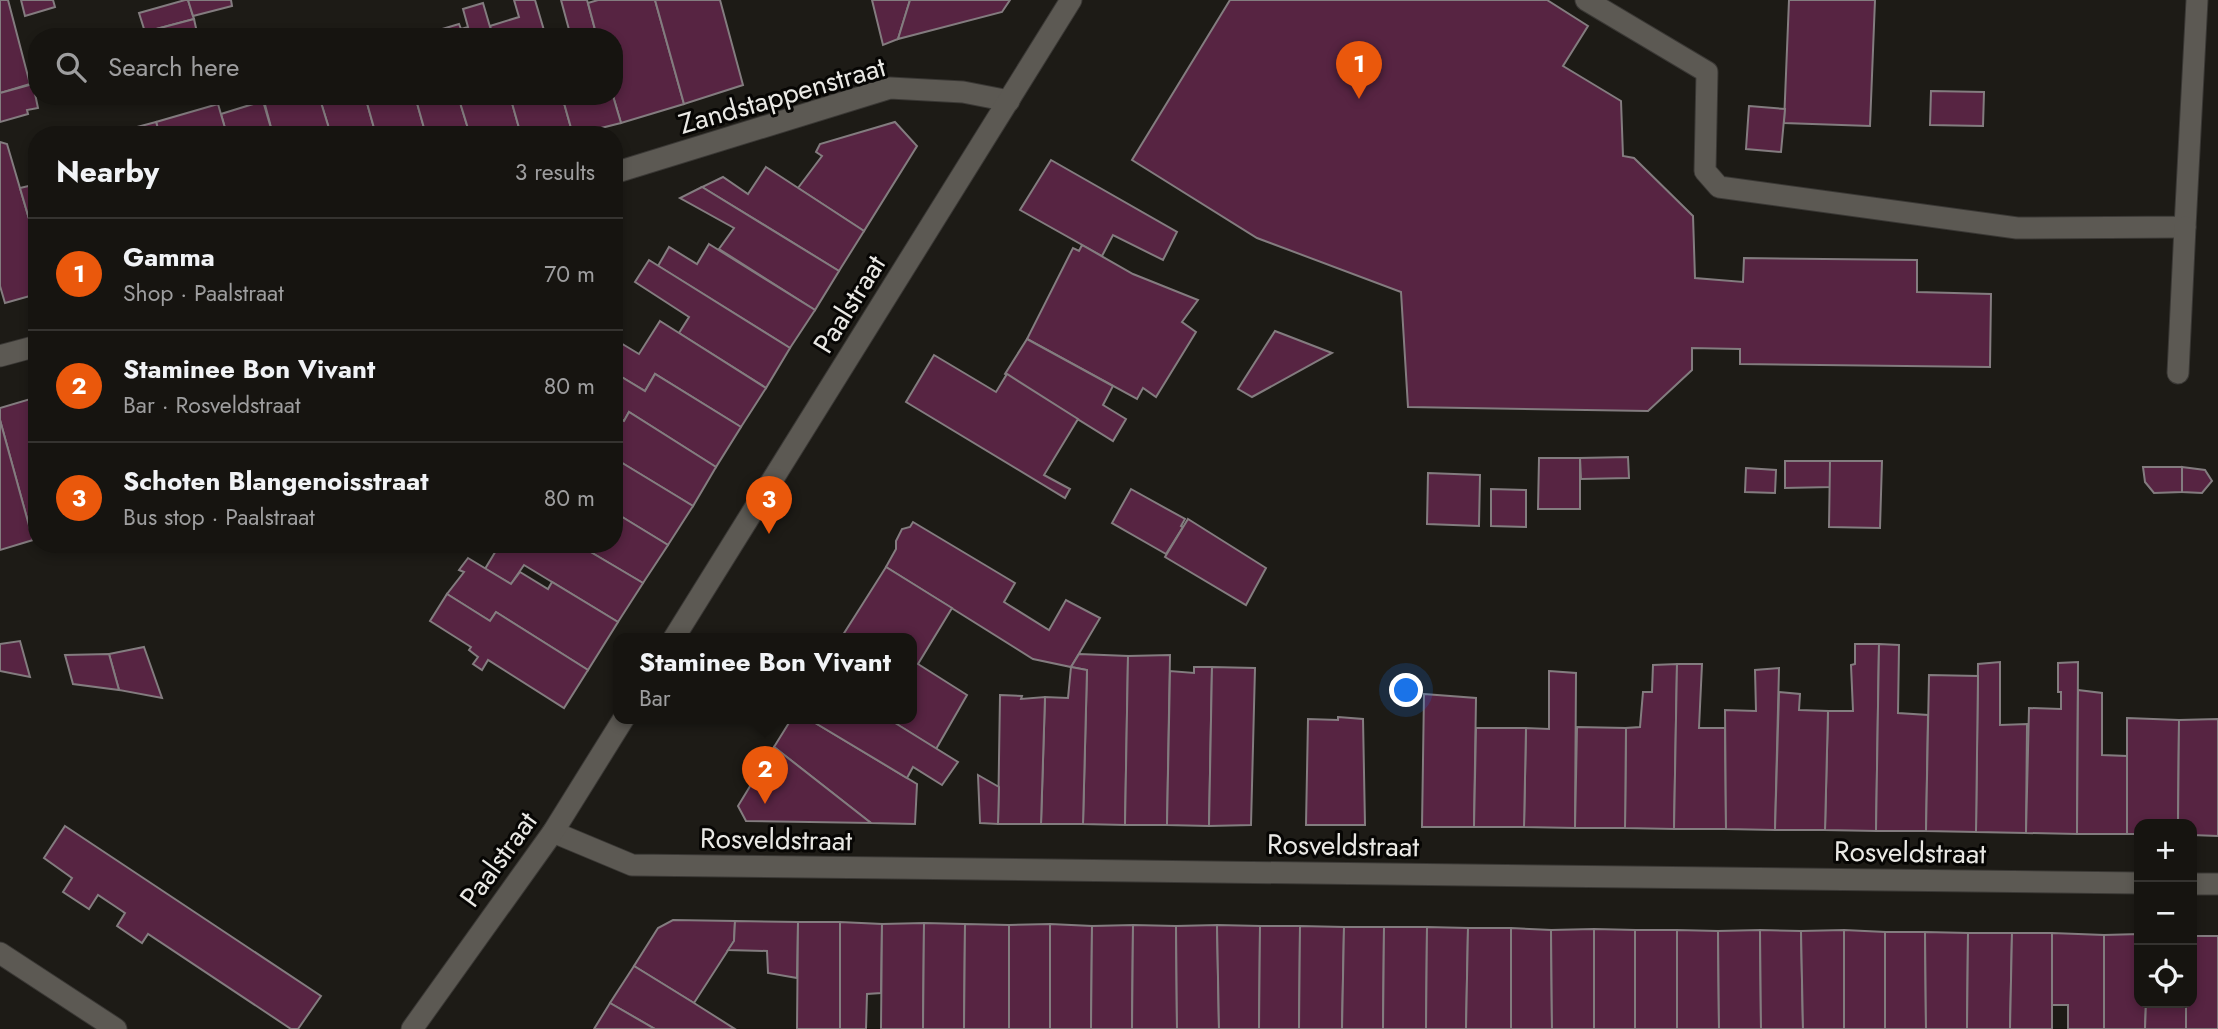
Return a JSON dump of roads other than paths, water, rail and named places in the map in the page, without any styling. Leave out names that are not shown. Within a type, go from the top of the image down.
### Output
[{"type":"street","name":"Paalstraat","points":[[677,633],[1071,0]]},
{"type":"street","points":[[1586,0],[1707,72],[1705,171],[1719,187],[2017,228],[2185,227]]},
{"type":"street","points":[[2178,373],[2197,0]]},
{"type":"street","name":"Zandstappenstraat","points":[[623,170],[890,88],[963,92],[1009,101]]},
{"type":"street","points":[[0,356],[28,348]]},
{"type":"street","name":"Paalstraat","points":[[412,1029],[553,832],[620,724]]},
{"type":"street","name":"Rosveldstraat","points":[[553,832],[632,866],[2134,883]]},
{"type":"street","points":[[2197,884],[2218,884]]},
{"type":"street","points":[[0,953],[116,1029]]},
{"type":"place","name":"Gamma","points":[[1359,99]]},
{"type":"place","name":"Schoten Blangenoisstraat","points":[[769,534]]},
{"type":"place","name":"Staminee Bon Vivant","points":[[765,804]]}]
